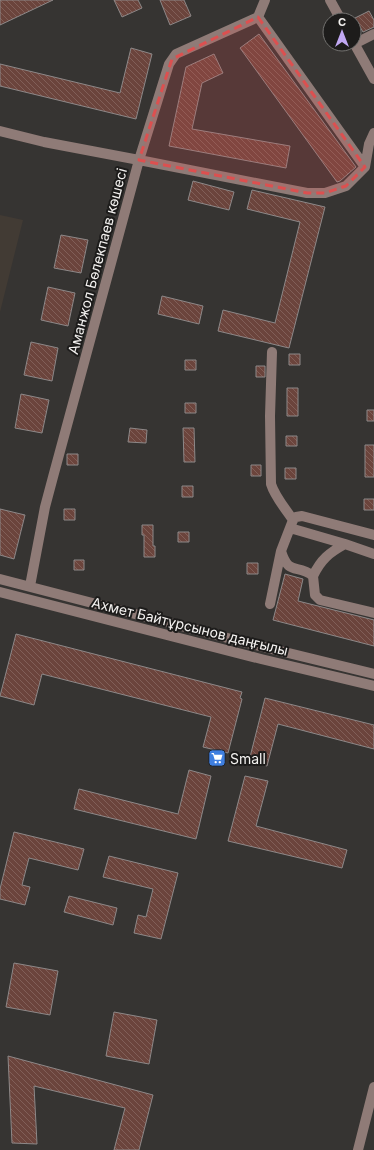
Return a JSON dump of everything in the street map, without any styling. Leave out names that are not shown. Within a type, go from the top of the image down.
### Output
[{"type":"street","points":[[265,0],[258,17],[176,54],[172,58],[168,64],[139,160],[307,193],[325,193],[336,191],[346,186],[365,167],[369,144],[374,133]]},
{"type":"street","points":[[330,0],[337,12]]},
{"type":"street","points":[[258,17],[365,167]]},
{"type":"street","points":[[362,39],[374,34]]},
{"type":"street","points":[[359,52],[374,79]]},
{"type":"street","name":"Аманжол Бөлекпаев көшесі","points":[[0,131],[44,142],[139,160],[45,507],[30,586]]},
{"type":"street","points":[[272,352],[270,416],[271,484],[273,493],[281,501],[292,524],[374,554]]},
{"type":"street","points":[[270,604],[281,551],[296,517],[302,516],[374,535]]},
{"type":"street","points":[[345,544],[324,558],[317,567],[313,576],[315,595],[320,600],[374,613]]},
{"type":"street","points":[[281,551],[285,562],[291,568],[308,572],[313,576]]},
{"type":"street","name":"Ахмет Байтұрсынов даңғылы","points":[[0,580],[30,586],[243,642],[374,674]]},
{"type":"street","name":"Ахмет Байтұрсынов даңғылы","points":[[0,592],[357,683],[374,686]]},
{"type":"street","points":[[357,683],[365,690],[374,694]]},
{"type":"street","points":[[358,1150],[374,1087]]},
{"type":"highlighted area","points":[[258,17],[365,167],[346,186],[325,193],[307,193],[139,160],[172,59]]},
{"type":"shaded area","points":[[0,215],[23,220],[0,312]]},
{"type":"building","points":[[0,0],[53,0],[0,25]]},
{"type":"building","points":[[114,0],[138,0],[142,8],[122,17]]},
{"type":"building","points":[[160,0],[184,0],[191,16],[170,25]]},
{"type":"building","points":[[369,11],[374,20],[374,27],[363,32],[362,30],[362,14]]},
{"type":"building","points":[[259,34],[356,167],[340,181],[337,182],[240,48]]},
{"type":"building","points":[[131,48],[152,54],[136,119],[0,86],[0,64],[120,93]]},
{"type":"building","points":[[214,54],[223,73],[202,83],[192,129],[290,146],[286,168],[169,146],[186,67]]},
{"type":"building","points":[[193,181],[234,192],[229,210],[188,200]]},
{"type":"building","points":[[252,190],[325,207],[289,348],[218,331],[223,310],[275,323],[300,222],[247,209]]},
{"type":"building","points":[[61,235],[88,240],[81,273],[54,268]]},
{"type":"building","points":[[48,287],[75,293],[68,326],[41,320]]},
{"type":"building","points":[[162,296],[203,306],[199,324],[158,314]]},
{"type":"building","points":[[31,342],[58,348],[52,381],[24,375]]},
{"type":"building","points":[[289,354],[300,354],[300,365],[289,365]]},
{"type":"building","points":[[185,360],[196,360],[196,370],[185,370]]},
{"type":"building","points":[[256,366],[265,366],[265,377],[256,377]]},
{"type":"building","points":[[287,388],[298,388],[298,416],[287,416]]},
{"type":"building","points":[[21,394],[49,400],[42,433],[15,428]]},
{"type":"building","points":[[185,403],[196,403],[196,413],[185,413]]},
{"type":"building","points":[[367,410],[374,410],[374,421],[367,421]]},
{"type":"building","points":[[130,428],[147,430],[146,443],[128,442]]},
{"type":"building","points":[[183,428],[194,428],[195,462],[184,462]]},
{"type":"building","points":[[286,436],[297,436],[297,446],[286,446]]},
{"type":"building","points":[[365,445],[374,445],[374,477],[365,477]]},
{"type":"building","points":[[67,454],[78,454],[78,465],[67,465]]},
{"type":"building","points":[[251,465],[261,465],[261,476],[251,476]]},
{"type":"building","points":[[285,468],[296,468],[296,479],[285,479]]},
{"type":"building","points":[[182,486],[193,486],[193,497],[182,497]]},
{"type":"building","points":[[364,499],[374,499],[374,510],[364,510]]},
{"type":"building","points":[[0,509],[25,515],[14,559],[0,555]]},
{"type":"building","points":[[64,509],[75,509],[75,520],[64,520]]},
{"type":"building","points":[[142,525],[153,525],[153,546],[155,546],[155,557],[144,557],[144,535],[142,535]]},
{"type":"building","points":[[178,532],[189,532],[189,542],[178,542]]},
{"type":"building","points":[[74,560],[84,560],[84,570],[74,570]]},
{"type":"building","points":[[247,563],[258,563],[258,574],[247,574]]},
{"type":"building","points":[[285,574],[303,579],[298,601],[374,620],[374,646],[273,620]]},
{"type":"building","points":[[16,634],[242,692],[240,698],[242,699],[228,753],[203,747],[211,717],[42,674],[34,705],[0,696]]},
{"type":"building","points":[[265,698],[374,725],[374,749],[278,724],[267,766],[249,761]]},
{"type":"building","points":[[189,770],[211,776],[196,839],[74,809],[79,789],[178,814]]},
{"type":"building","points":[[245,776],[268,781],[256,826],[347,850],[342,868],[228,841]]},
{"type":"building","points":[[14,832],[84,849],[78,870],[29,858],[22,885],[30,887],[25,905],[0,899],[0,889]]},
{"type":"building","points":[[109,856],[178,873],[161,939],[134,933],[138,915],[146,917],[153,889],[103,877]]},
{"type":"building","points":[[69,896],[117,908],[113,925],[64,912]]},
{"type":"building","points":[[14,963],[58,971],[50,1015],[6,1007]]},
{"type":"building","points":[[114,1012],[157,1020],[149,1064],[106,1056]]},
{"type":"building","points":[[8,1056],[153,1095],[139,1150],[114,1150],[125,1108],[34,1086],[37,1144],[12,1143]]},
{"type":"place","name":"Small","points":[[217,758]]}]
